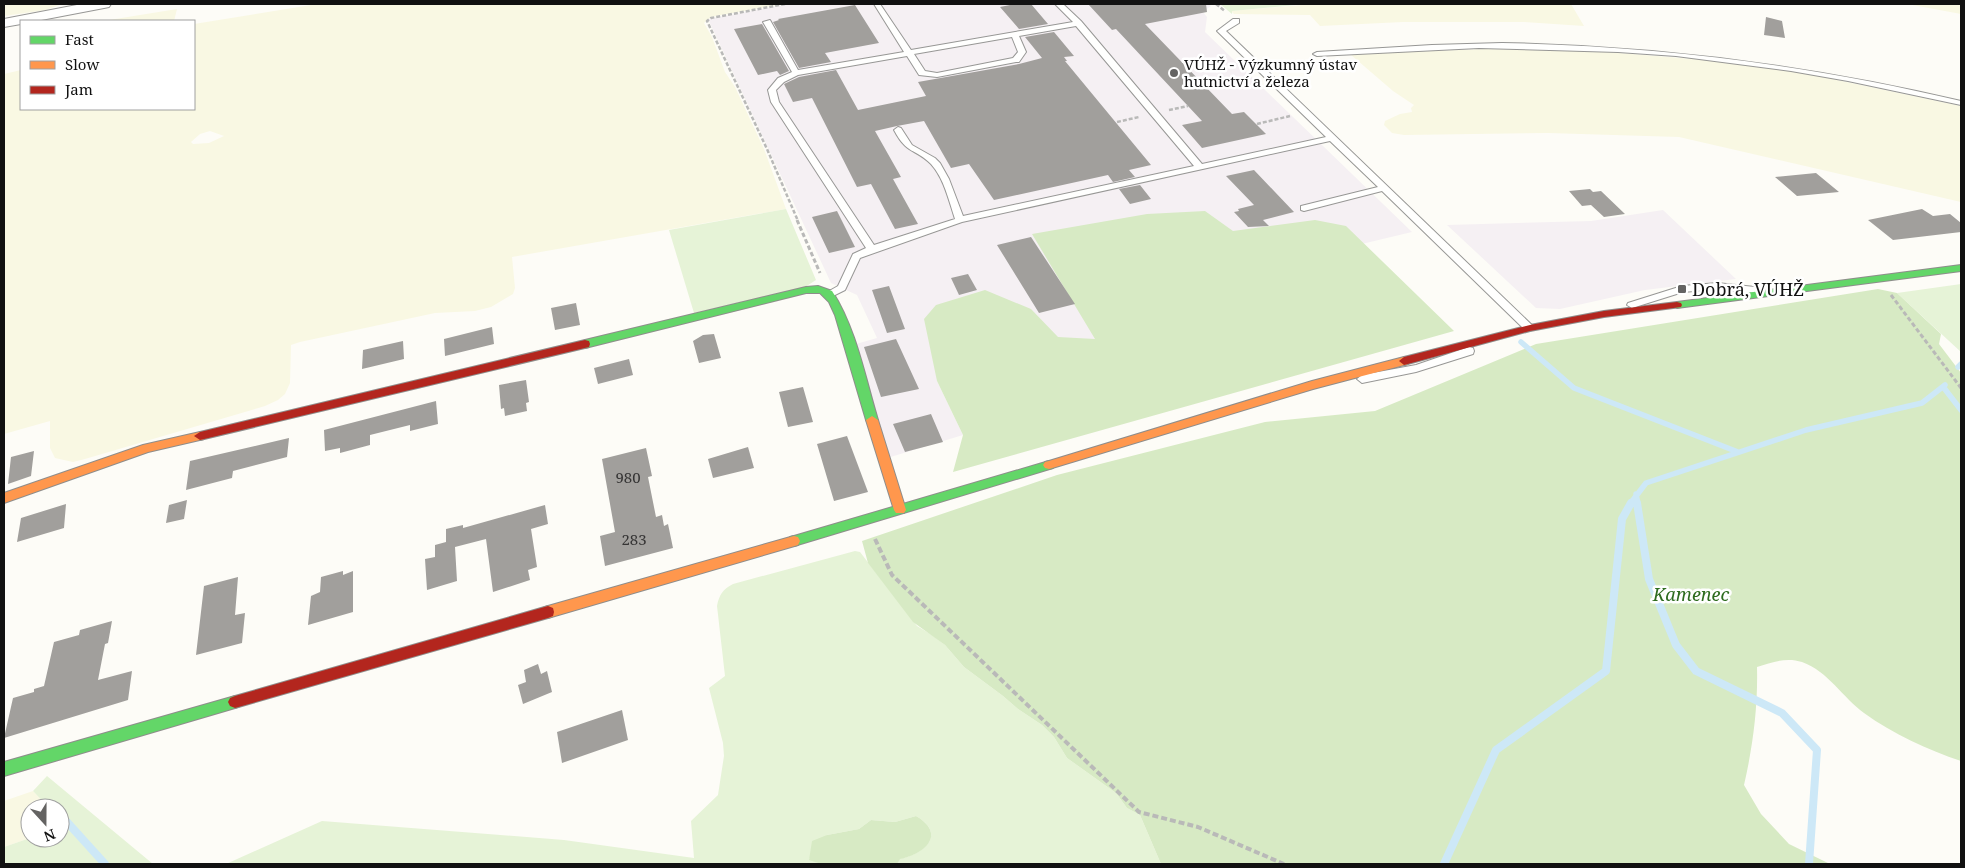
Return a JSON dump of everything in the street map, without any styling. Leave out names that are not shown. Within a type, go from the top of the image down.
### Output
[{"type":"main road","points":[[4,769],[866,520],[1312,385],[1530,328],[1604,314],[1961,268]]},
{"type":"main road","points":[[4,498],[147,448],[455,376],[806,290],[825,291],[840,313],[900,510]]},
{"type":"street","points":[[4,23],[104,4]]},
{"type":"lane","points":[[877,4],[922,72],[936,75],[1016,60],[1022,52],[1014,34]]},
{"type":"lane","points":[[1059,4],[1078,23],[1200,167]]},
{"type":"lane","points":[[1236,21],[1221,31],[1530,328]]},
{"type":"lane","points":[[768,22],[796,73]]},
{"type":"lane","points":[[872,249],[775,102],[772,90],[781,80],[796,73],[1078,23]]},
{"type":"lane","points":[[1317,54],[1502,45],[1597,48],[1718,59],[1808,71],[1961,103]]},
{"type":"lane","points":[[898,130],[904,143],[915,153],[933,161],[944,178],[960,220]]},
{"type":"lane","points":[[825,291],[842,288],[856,256],[960,220],[1332,138]]},
{"type":"lane","points":[[1304,208],[1384,188]]},
{"type":"path","points":[[785,4],[711,18],[707,21],[767,150],[819,269],[825,291]]},
{"type":"path","points":[[1216,4],[1224,11]]},
{"type":"path","points":[[1257,124],[1306,112]]},
{"type":"path","points":[[1878,279],[1961,388]]},
{"type":"path","points":[[866,520],[892,575],[1139,812],[1198,827],[1284,864]]},
{"type":"shaded area","points":[[789,4],[1208,4],[1211,6],[1203,12],[1207,17],[1205,32],[1412,232],[1211,280],[1075,304],[1096,339],[937,381],[963,435],[884,459],[849,346],[877,338],[857,295],[831,283],[708,19]]},
{"type":"shaded area","points":[[1663,210],[1736,279],[1645,290],[1560,309],[1536,308],[1447,225],[1591,221]]},
{"type":"green space","points":[[4,4],[62,4],[46,10],[4,16]]},
{"type":"green space","points":[[317,4],[783,4],[711,17],[704,23],[712,37],[725,72],[735,87],[764,149],[786,209],[512,257],[515,288],[513,294],[491,307],[475,311],[435,313],[291,345],[290,383],[285,394],[278,400],[265,406],[73,462],[55,458],[50,448],[50,421],[4,434],[4,74],[20,70],[20,110],[195,110],[195,24]],"holes":[[[210,131],[224,136],[209,143],[193,144],[191,142],[200,134]]]},
{"type":"green space","points":[[1220,4],[1306,4],[1232,11],[1232,14]]},
{"type":"green space","points":[[1313,4],[1571,4],[1584,26],[1524,22],[1403,22],[1320,26],[1310,15],[1234,14],[1231,11]]},
{"type":"green space","points":[[1907,4],[1961,4],[1961,14]]},
{"type":"green space","points":[[177,9],[174,20],[109,20]]},
{"type":"green space","points":[[1486,49],[1595,51],[1705,60],[1799,72],[1961,106],[1961,202],[1679,137],[1548,133],[1404,135],[1392,133],[1384,125],[1385,121],[1400,114],[1412,112],[1411,108],[1414,105],[1393,91],[1350,54]]},
{"type":"green space","points":[[786,209],[816,280],[805,287],[694,313],[669,230]]},
{"type":"green space","points":[[1205,211],[1233,231],[1315,220],[1346,226],[1454,331],[953,472],[963,435],[937,381],[924,319],[936,305],[985,290],[1031,309],[1058,337],[1095,339],[1032,234],[1147,214]]},
{"type":"green space","points":[[1961,284],[1961,352],[1897,293]]},
{"type":"green space","name":"Kamenec","points":[[1878,289],[1897,293],[1941,334],[1939,344],[1961,373],[1961,761],[1911,741],[1875,721],[1856,707],[1828,678],[1811,666],[1802,662],[1785,660],[1757,667],[1757,697],[1754,726],[1744,785],[1761,814],[1789,844],[1830,864],[1161,864],[1140,815],[1127,808],[1116,793],[1067,758],[1054,737],[1042,725],[964,667],[945,645],[913,622],[868,563],[862,541],[1057,475],[1265,422],[1375,411],[1536,344]]},
{"type":"green space","points":[[855,551],[860,552],[917,626],[945,645],[964,667],[1042,725],[1054,737],[1067,758],[1116,793],[1127,808],[1140,815],[1161,864],[897,864],[899,859],[917,853],[929,842],[930,830],[916,816],[895,822],[871,820],[859,829],[827,835],[809,859],[821,864],[226,864],[322,821],[564,840],[694,858],[691,821],[718,795],[724,756],[723,743],[709,688],[725,676],[717,606],[720,596],[724,590],[733,584]]},
{"type":"green space","points":[[47,776],[153,864],[4,864],[4,847],[20,841],[20,848],[70,848],[70,798],[40,798],[33,791]]},
{"type":"green space","points":[[33,791],[40,798],[20,798],[20,841],[4,847],[4,801]]},
{"type":"green space","points":[[916,816],[930,830],[929,842],[917,853],[900,859],[897,864],[821,864],[809,860],[812,841],[827,835],[859,829],[871,820],[895,822]]},
{"type":"building","points":[[1015,4],[1031,4],[1048,24],[1019,29],[1000,7]]},
{"type":"building","name":"VÚHŽ - Výzkumný ústav hutnictví a železa","points":[[1088,4],[1206,4],[1207,12],[1145,24],[1232,114],[1244,112],[1266,134],[1202,148],[1182,125],[1202,121],[1116,29],[1112,30]]},
{"type":"building","points":[[855,5],[879,43],[825,53],[831,62],[799,68],[773,22],[778,19]]},
{"type":"building","points":[[1766,17],[1782,21],[1785,38],[1764,35]]},
{"type":"building","points":[[762,24],[789,71],[780,75],[777,71],[758,75],[734,29]]},
{"type":"building","points":[[1054,32],[1074,56],[1064,57],[1067,61],[1065,61],[1151,165],[1129,170],[1135,177],[1113,182],[1108,175],[994,200],[969,164],[951,168],[924,121],[897,126],[875,131],[901,177],[893,179],[918,224],[895,229],[871,184],[857,187],[812,98],[793,102],[784,84],[799,77],[836,70],[858,110],[926,96],[918,82],[1019,64],[1042,58],[1025,37]]},
{"type":"building","points":[[1254,170],[1294,212],[1263,220],[1269,226],[1248,227],[1234,212],[1239,211],[1238,209],[1254,205],[1226,176]]},
{"type":"building","points":[[1816,173],[1839,192],[1797,196],[1775,177]]},
{"type":"building","points":[[1140,185],[1151,199],[1130,204],[1119,189]]},
{"type":"building","points":[[1590,189],[1593,192],[1601,191],[1625,214],[1604,217],[1591,205],[1582,206],[1569,191]]},
{"type":"building","points":[[1922,209],[1933,216],[1950,214],[1961,223],[1961,232],[1893,240],[1868,220]]},
{"type":"building","points":[[837,211],[855,247],[829,253],[812,217]]},
{"type":"building","points":[[1031,237],[1075,304],[1039,313],[997,245]]},
{"type":"building","points":[[968,274],[977,290],[959,295],[951,278]]},
{"type":"building","points":[[889,286],[905,329],[887,333],[872,290]]},
{"type":"building","points":[[576,303],[580,325],[555,330],[551,308]]},
{"type":"building","points":[[492,327],[494,344],[445,356],[444,339]]},
{"type":"building","points":[[714,334],[721,358],[699,363],[693,341],[703,335]]},
{"type":"building","points":[[896,339],[919,389],[881,397],[864,347]]},
{"type":"building","points":[[403,341],[404,359],[362,369],[363,350]]},
{"type":"building","points":[[629,359],[633,375],[598,384],[594,368]]},
{"type":"building","points":[[526,380],[529,402],[526,403],[527,411],[505,416],[504,408],[501,409],[499,385]]},
{"type":"building","points":[[803,387],[813,422],[788,427],[779,392]]},
{"type":"building","points":[[436,401],[438,424],[410,431],[410,425],[370,435],[370,445],[340,453],[340,448],[325,451],[324,430]]},
{"type":"building","points":[[931,414],[943,442],[905,452],[893,424]]},
{"type":"building","points":[[847,436],[868,492],[834,501],[817,444]]},
{"type":"building","points":[[289,438],[287,457],[233,471],[232,478],[186,490],[190,461]]},
{"type":"building","points":[[748,447],[754,468],[713,478],[708,459]]},
{"type":"building","points":[[646,448],[652,476],[648,477],[656,517],[662,515],[664,526],[668,524],[673,548],[605,566],[600,536],[615,532],[602,459]]},
{"type":"building","points":[[34,451],[31,476],[8,484],[11,457]]},
{"type":"building","points":[[187,500],[184,519],[166,523],[169,505]]},
{"type":"building","points":[[66,504],[64,528],[17,542],[21,518]]},
{"type":"building","points":[[545,505],[548,524],[531,529],[537,567],[528,570],[530,580],[493,592],[486,539],[455,547],[457,581],[427,590],[425,559],[435,557],[435,545],[446,542],[446,529],[463,525],[463,528]]},
{"type":"building","points":[[343,571],[343,575],[353,571],[353,612],[308,625],[311,596],[320,592],[321,577]]},
{"type":"building","points":[[238,577],[235,615],[245,613],[242,643],[196,655],[204,586]]},
{"type":"building","points":[[112,621],[108,643],[105,644],[98,680],[132,671],[128,700],[4,738],[13,698],[34,692],[34,689],[44,686],[54,642],[79,635],[80,630]]},
{"type":"building","points":[[538,664],[541,674],[547,671],[552,692],[523,704],[518,685],[526,682],[524,670]]},
{"type":"building","points":[[622,710],[628,740],[562,763],[557,732]]},
{"type":"waterway","points":[[1521,342],[1574,388],[1738,452]]},
{"type":"waterway","points":[[1958,367],[1961,364]]},
{"type":"waterway","points":[[1636,496],[1646,483],[1806,430],[1922,403],[1945,385]]},
{"type":"waterway","points":[[1944,388],[1961,410]]},
{"type":"waterway","points":[[1630,504],[1636,496]]},
{"type":"waterway","points":[[1636,496],[1638,504]]},
{"type":"waterway","points":[[1444,864],[1496,750],[1606,671],[1622,519],[1631,503]]},
{"type":"waterway","points":[[1637,503],[1649,579],[1676,645],[1696,671],[1782,713],[1817,750],[1809,864]]},
{"type":"waterway","points":[[70,825],[105,864]]},
{"type":"traffic: fast","points":[[1677,305],[1961,268]]},
{"type":"traffic: fast","points":[[585,344],[806,290],[823,290],[834,301],[840,315],[872,420]]},
{"type":"traffic: fast","points":[[794,541],[1049,465]]},
{"type":"traffic: fast","points":[[4,769],[235,702]]},
{"type":"traffic: slow","points":[[1049,465],[1312,385],[1404,361]]},
{"type":"traffic: slow","points":[[872,420],[900,510]]},
{"type":"traffic: slow","points":[[4,498],[147,448],[200,436]]},
{"type":"traffic: slow","points":[[548,612],[794,541]]},
{"type":"traffic: jam","points":[[1404,361],[1530,328],[1604,314],[1677,305]]},
{"type":"traffic: jam","points":[[200,436],[585,344]]},
{"type":"traffic: jam","points":[[235,702],[548,612]]},
{"type":"place","name":"VÚHŽ - Výzkumný ústav hutnictví a železa","points":[[1174,73]]},
{"type":"place","name":"Dobrá, VÚHŽ","points":[[1682,289]]}]
